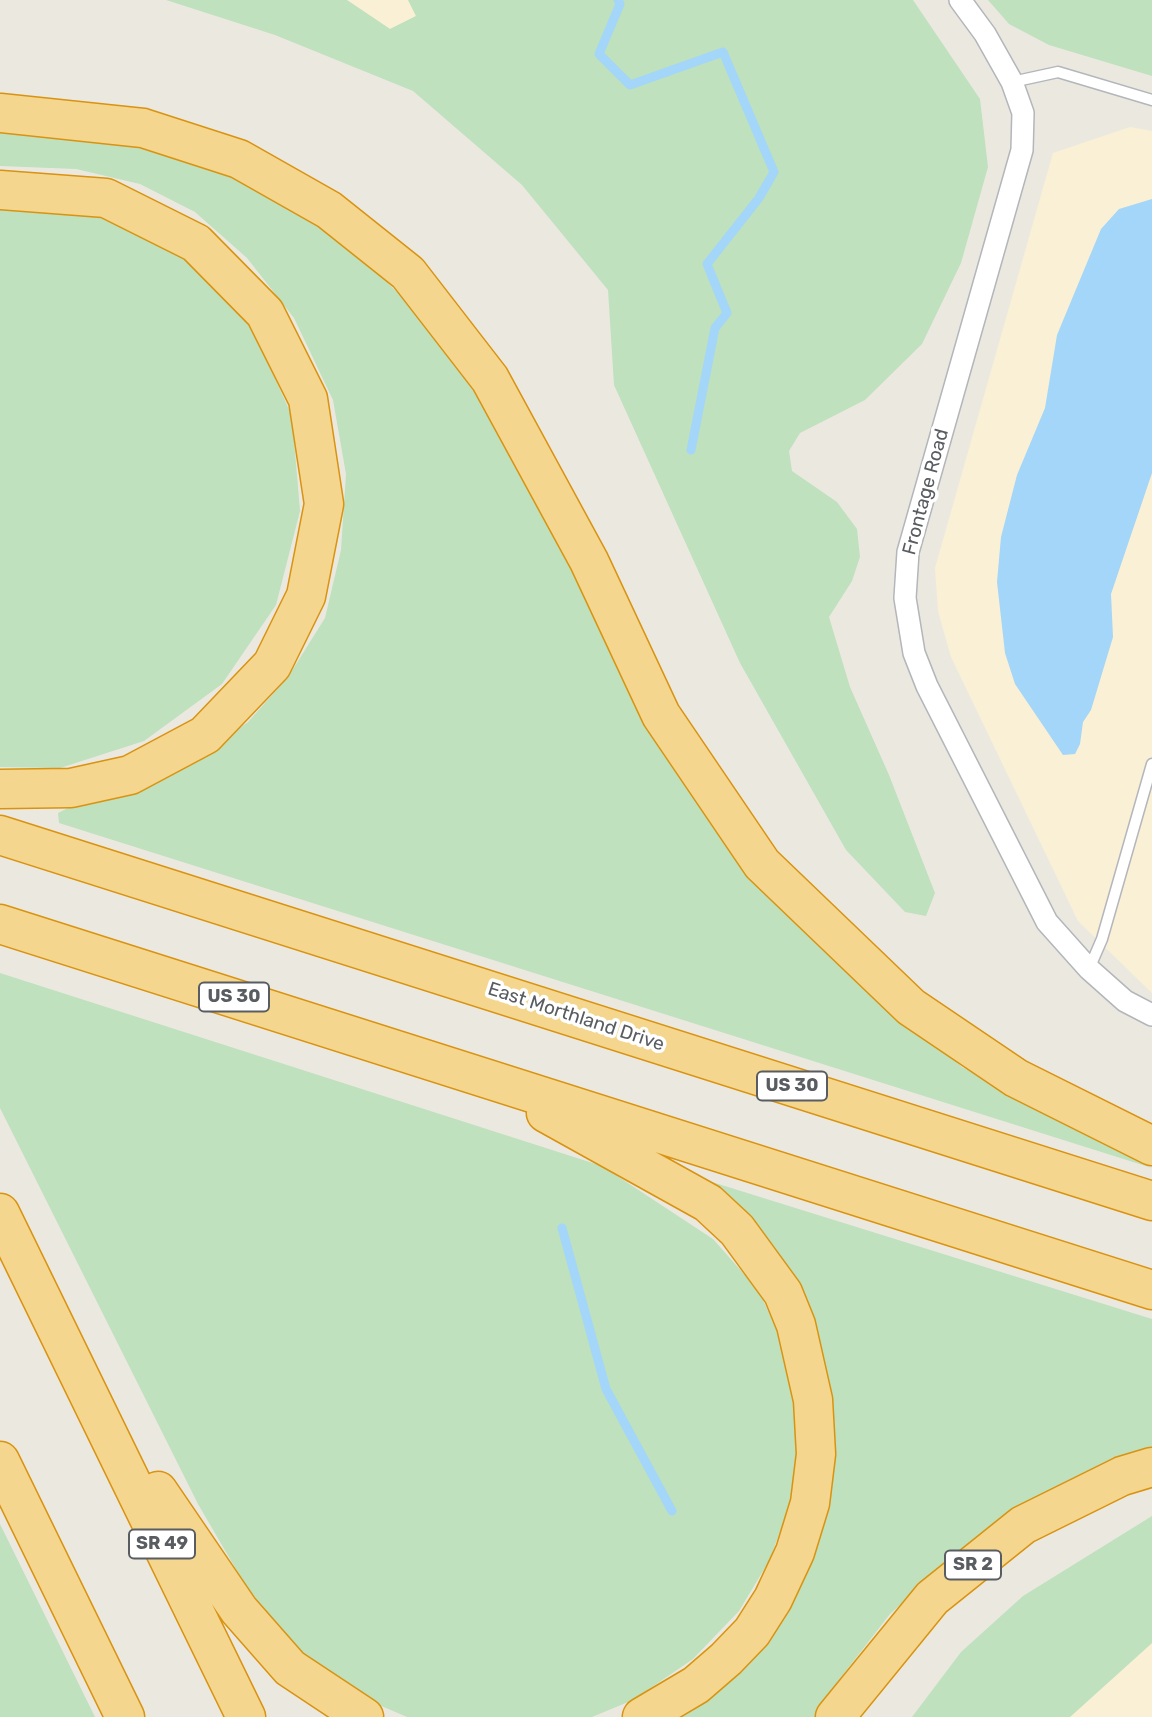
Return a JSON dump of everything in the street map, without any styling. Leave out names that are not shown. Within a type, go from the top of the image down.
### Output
[{"type":"highway","points":[[0,113],[143,128],[239,159],[329,210],[408,273],[490,379],[589,561],[661,715],[762,864],[911,1007],[1016,1078],[1152,1146]]},
{"type":"highway","points":[[0,190],[106,198],[196,243],[265,313],[308,399],[324,504],[306,596],[272,665],[205,735],[130,775],[71,788],[0,789]]},
{"type":"highway","name":"East Morthland Drive","points":[[0,835],[1152,1201]]},
{"type":"highway","name":"US 30","points":[[0,924],[467,1070],[1152,1290]]},
{"type":"highway","points":[[467,1070],[708,1203],[737,1230],[783,1293],[807,1362],[813,1401],[816,1454],[810,1503],[795,1552],[773,1599],[752,1632],[696,1685],[642,1717]]},
{"type":"highway","name":"SR 49","points":[[0,1213],[246,1717]]},
{"type":"highway","points":[[76,1372],[239,1610],[290,1668],[364,1717]]},
{"type":"highway","points":[[0,1461],[125,1717]]},
{"type":"highway","name":"SR 2","points":[[835,1717],[932,1598],[1023,1525],[1122,1476],[1152,1467]]},
{"type":"street","name":"Frontage Road","points":[[960,0],[985,34],[1012,82],[1023,113],[1022,150],[908,552],[905,598],[915,653],[927,686],[1047,922],[1089,969],[1125,1001],[1152,1015]]},
{"type":"lane","points":[[1012,82],[1058,72],[1152,100]]},
{"type":"lane","points":[[1089,969],[1102,939],[1152,764]]},
{"type":"shaded area","points":[[347,0],[408,0],[416,16],[390,29]]},
{"type":"shaded area","points":[[1130,127],[1152,131],[1152,993],[1078,921],[951,657],[938,611],[935,568],[1053,153]]},
{"type":"shaded area","points":[[1152,1643],[1152,1717],[1070,1717],[1109,1682]]},
{"type":"green space","points":[[166,0],[347,0],[390,29],[416,16],[408,0],[913,0],[980,99],[988,167],[961,263],[922,344],[865,400],[800,433],[789,451],[792,471],[837,502],[857,529],[860,557],[852,581],[829,617],[850,687],[889,775],[935,893],[926,916],[905,912],[846,850],[740,663],[614,385],[608,290],[522,185],[413,91],[275,35]]},
{"type":"green space","points":[[988,0],[1152,0],[1152,76],[1049,45],[1009,24]]},
{"type":"green space","points":[[0,127],[133,140],[203,161],[298,211],[365,260],[413,308],[472,378],[509,447],[851,975],[962,1067],[1152,1168],[59,823],[58,813],[68,808],[138,789],[195,761],[248,722],[288,677],[325,618],[341,550],[346,474],[333,400],[294,318],[247,258],[195,212],[140,184],[76,169],[0,166]]},
{"type":"green space","points":[[0,206],[99,217],[186,259],[252,328],[292,416],[300,511],[276,605],[222,684],[144,741],[60,768],[0,767]]},
{"type":"green space","points":[[0,973],[602,1166],[713,1239],[759,1291],[787,1353],[800,1429],[791,1503],[769,1561],[739,1611],[693,1659],[633,1700],[592,1717],[407,1717],[344,1690],[293,1647],[244,1583],[198,1504],[0,1108]]},
{"type":"green space","points":[[712,1182],[1152,1319],[1152,1448],[1104,1466],[946,1564],[890,1614],[838,1681],[817,1717],[675,1717],[709,1694],[833,1429],[823,1356],[798,1283],[762,1235]]},
{"type":"green space","points":[[1152,1516],[1152,1643],[1070,1717],[912,1717],[961,1652],[1023,1596]]},
{"type":"green space","points":[[0,1524],[95,1717],[0,1717]]},
{"type":"water","points":[[1152,199],[1152,473],[1111,594],[1113,637],[1091,710],[1083,722],[1080,744],[1075,754],[1063,755],[1015,684],[1005,653],[997,582],[1001,537],[1017,475],[1045,408],[1057,335],[1101,229],[1119,209]]},
{"type":"waterway","points":[[618,0],[620,4],[599,54],[630,85],[723,52],[774,172],[759,198],[707,264],[727,313],[715,328],[691,450]]},
{"type":"waterway","points":[[562,1228],[606,1389],[672,1511]]}]
